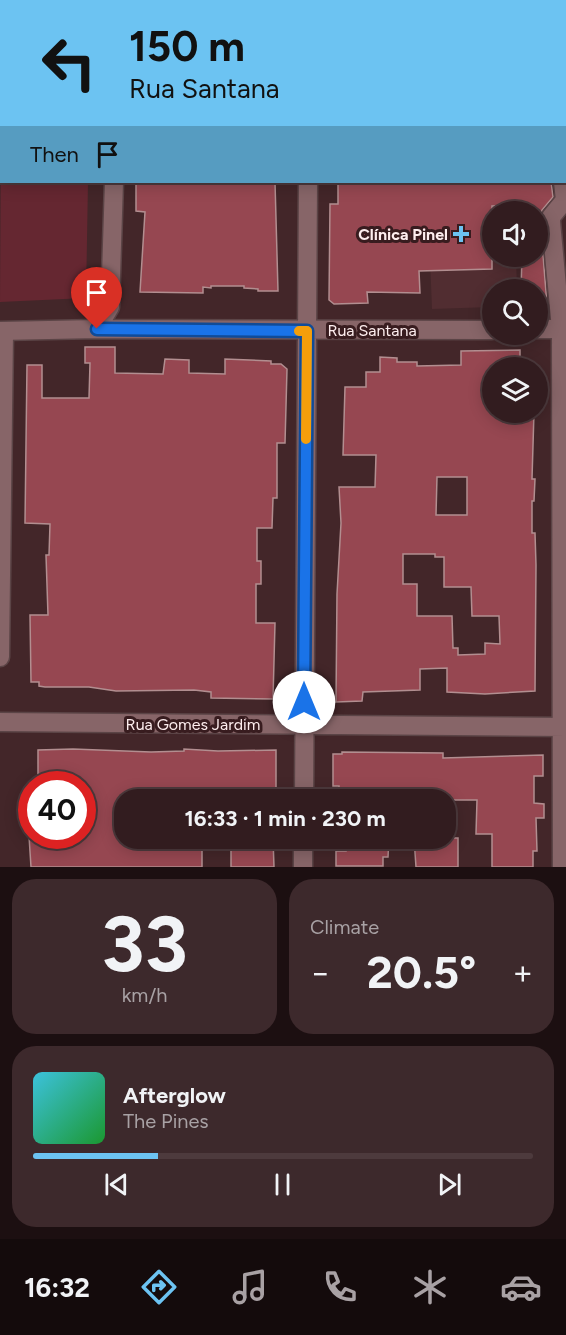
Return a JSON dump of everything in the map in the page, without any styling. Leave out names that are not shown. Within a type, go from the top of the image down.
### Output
[{"type":"street","points":[[97,329],[110,307],[114,183]]},
{"type":"street","points":[[304,789],[308,183]]},
{"type":"street","points":[[562,867],[563,329],[551,217],[565,200],[563,183]]},
{"type":"street","points":[[110,307],[124,329]]},
{"type":"street","name":"Rua Santana","points":[[2,332],[97,329],[482,330]]},
{"type":"street","points":[[0,657],[2,332]]},
{"type":"street","name":"Rua Gomes Jardim","points":[[0,722],[564,727]]},
{"type":"street","points":[[303,849],[303,867]]},
{"type":"shaded area","points":[[1,183],[88,183],[86,298],[0,302]]},
{"type":"shaded area","name":"Clínica Pinel","points":[[427,183],[513,183],[514,201],[482,201],[482,267],[516,267],[517,279],[482,279],[482,307],[432,309]]},
{"type":"building","points":[[136,183],[275,183],[278,291],[258,291],[258,289],[244,288],[244,286],[211,286],[211,288],[203,287],[203,293],[140,292],[145,212],[136,211]]},
{"type":"building","points":[[338,183],[551,183],[553,197],[548,203],[548,201],[482,201],[482,267],[492,267],[492,269],[419,271],[420,293],[367,292],[368,303],[334,304],[329,300],[330,204],[338,204]]},
{"type":"building","points":[[522,267],[544,267],[545,279],[521,279]]},
{"type":"building","points":[[85,347],[115,347],[115,373],[163,374],[165,359],[189,360],[189,373],[225,374],[225,359],[271,361],[271,364],[281,364],[287,369],[285,443],[277,443],[277,498],[273,498],[272,528],[257,528],[257,561],[261,561],[261,584],[256,584],[256,623],[275,623],[273,699],[211,698],[211,692],[194,690],[116,691],[89,687],[45,687],[39,686],[39,682],[31,682],[30,615],[48,615],[46,555],[49,555],[50,524],[25,523],[27,365],[42,365],[42,398],[89,398],[90,363],[85,363]]},
{"type":"building","points":[[520,350],[520,357],[482,357],[482,423],[534,423],[532,479],[535,479],[532,533],[535,533],[536,565],[535,691],[485,694],[447,692],[447,668],[420,669],[420,690],[363,692],[362,701],[336,702],[337,594],[341,523],[339,487],[375,487],[376,455],[343,455],[345,387],[366,387],[366,372],[380,372],[380,357],[397,358],[397,362],[417,362],[417,366],[461,365],[461,351]],"holes":[[[437,477],[467,477],[467,515],[436,515]],[[403,554],[435,554],[435,557],[444,557],[444,587],[471,587],[472,616],[499,616],[500,644],[485,643],[485,654],[458,655],[458,648],[453,648],[452,616],[417,616],[417,584],[403,584]]]},
{"type":"building","points":[[184,749],[276,750],[276,789],[114,789],[114,849],[202,849],[202,867],[31,867],[30,849],[96,849],[96,771],[38,771],[38,750],[151,752],[184,751]]},
{"type":"building","points":[[342,752],[443,753],[443,758],[543,755],[543,776],[534,776],[534,803],[544,804],[544,818],[536,818],[537,851],[533,851],[533,867],[492,867],[492,834],[476,834],[477,800],[456,800],[456,789],[339,789],[339,786],[333,786],[333,754],[342,754]]},
{"type":"building","points":[[456,838],[458,838],[458,867],[416,867],[415,849],[456,849]]},
{"type":"building","points":[[231,849],[273,849],[274,867],[231,867]]},
{"type":"building","points":[[346,849],[388,849],[388,857],[383,857],[383,866],[336,866],[336,851],[346,851]]},
{"type":"slow traffic","points":[[299,331],[307,331],[306,439]]},
{"type":"place","name":"Clínica Pinel","points":[[461,234]]},
{"type":"route","points":[[97,329],[307,331],[304,702]]}]
